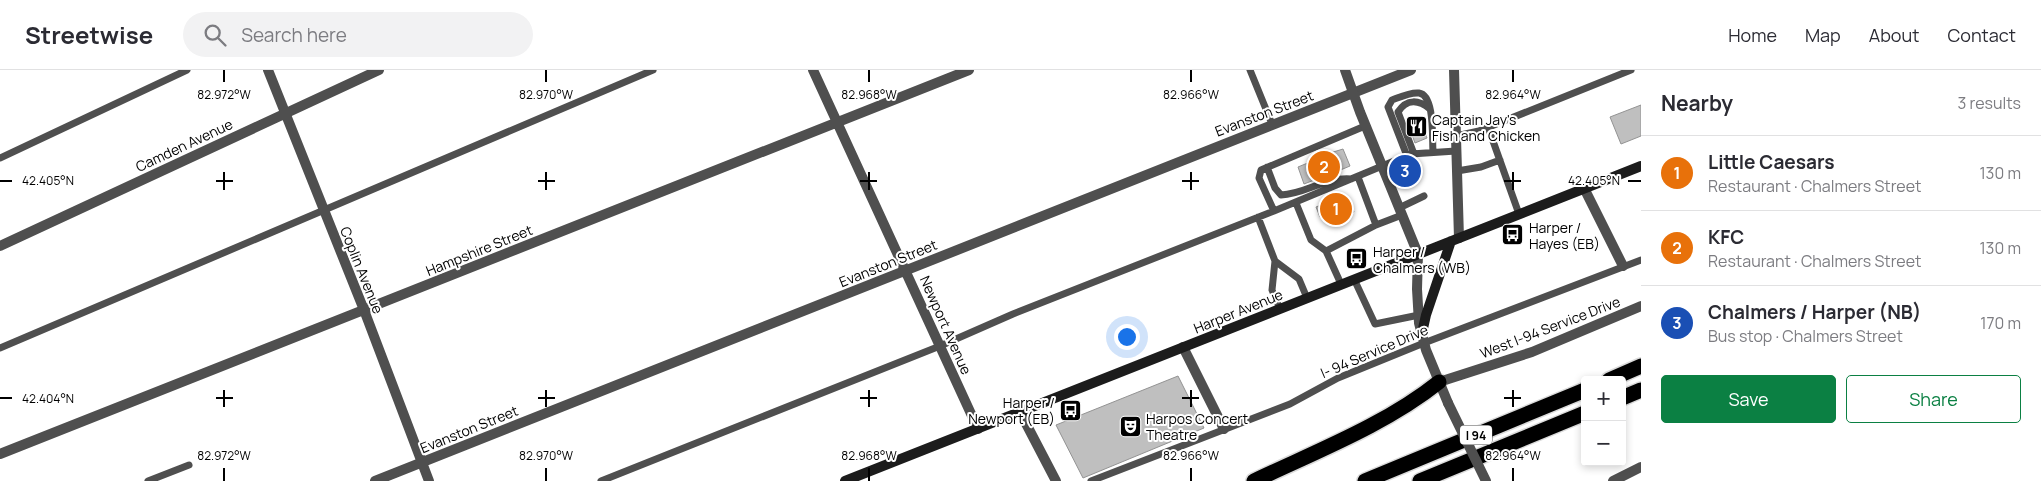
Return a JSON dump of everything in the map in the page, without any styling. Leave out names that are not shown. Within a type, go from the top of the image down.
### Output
[{"type":"highway","points":[[1618,376],[1641,366]]},
{"type":"highway","points":[[1254,481],[1368,427],[1425,393],[1439,382]]},
{"type":"highway","points":[[1626,396],[1641,390]]},
{"type":"highway","name":"I 94","points":[[1365,481],[1581,392]]},
{"type":"highway","name":"I 94","points":[[1420,481],[1581,415]]},
{"type":"main road","name":"Harper Avenue","points":[[845,481],[1641,166]]},
{"type":"main road","points":[[1423,338],[1455,240]]},
{"type":"street","name":"Coplin Avenue","points":[[268,70],[364,310],[428,481]]},
{"type":"street","name":"Camden Avenue","points":[[0,246],[379,70]]},
{"type":"street","name":"Newport Avenue","points":[[813,70],[978,428]]},
{"type":"street","name":"Hampshire Street","points":[[0,454],[968,70]]},
{"type":"street","points":[[1345,70],[1365,126],[1418,254],[1417,290],[1423,338],[1448,403],[1486,481]]},
{"type":"street","name":"Evanston Street","points":[[375,481],[1411,70]]},
{"type":"street","points":[[1454,70],[1457,171],[1455,240]]},
{"type":"street","points":[[1584,188],[1623,266]]},
{"type":"street","name":"West I-94 Service Drive","points":[[1439,382],[1532,352],[1641,306]]},
{"type":"street","points":[[1183,347],[1224,428]]},
{"type":"street","points":[[1020,412],[1056,481]]},
{"type":"street","points":[[1613,481],[1641,467]]},
{"type":"lane","points":[[0,158],[187,70]]},
{"type":"lane","points":[[0,348],[653,70]]},
{"type":"lane","points":[[1250,70],[1272,124]]},
{"type":"lane","points":[[1456,136],[1488,127],[1631,70]]},
{"type":"lane","points":[[1410,155],[1388,112],[1389,103],[1392,100],[1411,93],[1420,93],[1426,96],[1430,103],[1433,152]]},
{"type":"lane","points":[[1410,155],[1398,112],[1402,105],[1409,102],[1423,103],[1430,109]]},
{"type":"lane","points":[[1274,212],[1259,178],[1261,170],[1365,126]]},
{"type":"lane","points":[[1488,127],[1519,214]]},
{"type":"lane","points":[[601,481],[940,346],[1013,314],[1274,212],[1410,155],[1456,151]]},
{"type":"lane","points":[[1457,171],[1500,160]]},
{"type":"lane","points":[[1267,167],[1275,188],[1281,195],[1291,195],[1333,179],[1355,178]]},
{"type":"lane","points":[[1355,178],[1376,225]]},
{"type":"lane","points":[[1326,251],[1376,225],[1424,196]]},
{"type":"lane","points":[[1296,203],[1311,240],[1326,251],[1341,284]]},
{"type":"lane","points":[[1258,217],[1276,261],[1299,279],[1307,298]]},
{"type":"lane","name":"I- 94 Service Drive","points":[[1090,481],[1290,404],[1338,378],[1423,338],[1641,260]]},
{"type":"lane","points":[[1276,261],[1272,290],[1280,309]]},
{"type":"lane","points":[[1354,279],[1375,324],[1419,315]]},
{"type":"lane","points":[[148,481],[189,465]]},
{"type":"building","points":[[1641,105],[1641,136],[1621,144],[1610,117]]},
{"type":"building","points":[[1418,117],[1427,138],[1415,143],[1407,121]]},
{"type":"building","points":[[1343,149],[1350,166],[1338,171],[1339,173],[1336,175],[1322,177],[1304,184],[1298,167],[1315,160],[1314,158]]},
{"type":"building","points":[[1346,195],[1354,212],[1328,223],[1325,216],[1320,217],[1316,207]]},
{"type":"building","name":"Harpos Concert Theatre","points":[[1178,376],[1204,428],[1083,478],[1056,425]]},
{"type":"place","name":"Captain Jay's Fish and Chicken","points":[[1416,127]]},
{"type":"place","name":"KFC","points":[[1324,167]]},
{"type":"place","name":"Chalmers / Harper (NB)","points":[[1405,171]]},
{"type":"place","name":"Little Caesars","points":[[1336,209]]},
{"type":"place","name":"Harper / Hayes (EB)","points":[[1513,235]]},
{"type":"place","name":"Harper / Chalmers (WB)","points":[[1357,259]]},
{"type":"place","name":"Harper / Newport (EB)","points":[[1071,410]]},
{"type":"place","name":"Harpos Concert Theatre","points":[[1130,426]]}]
